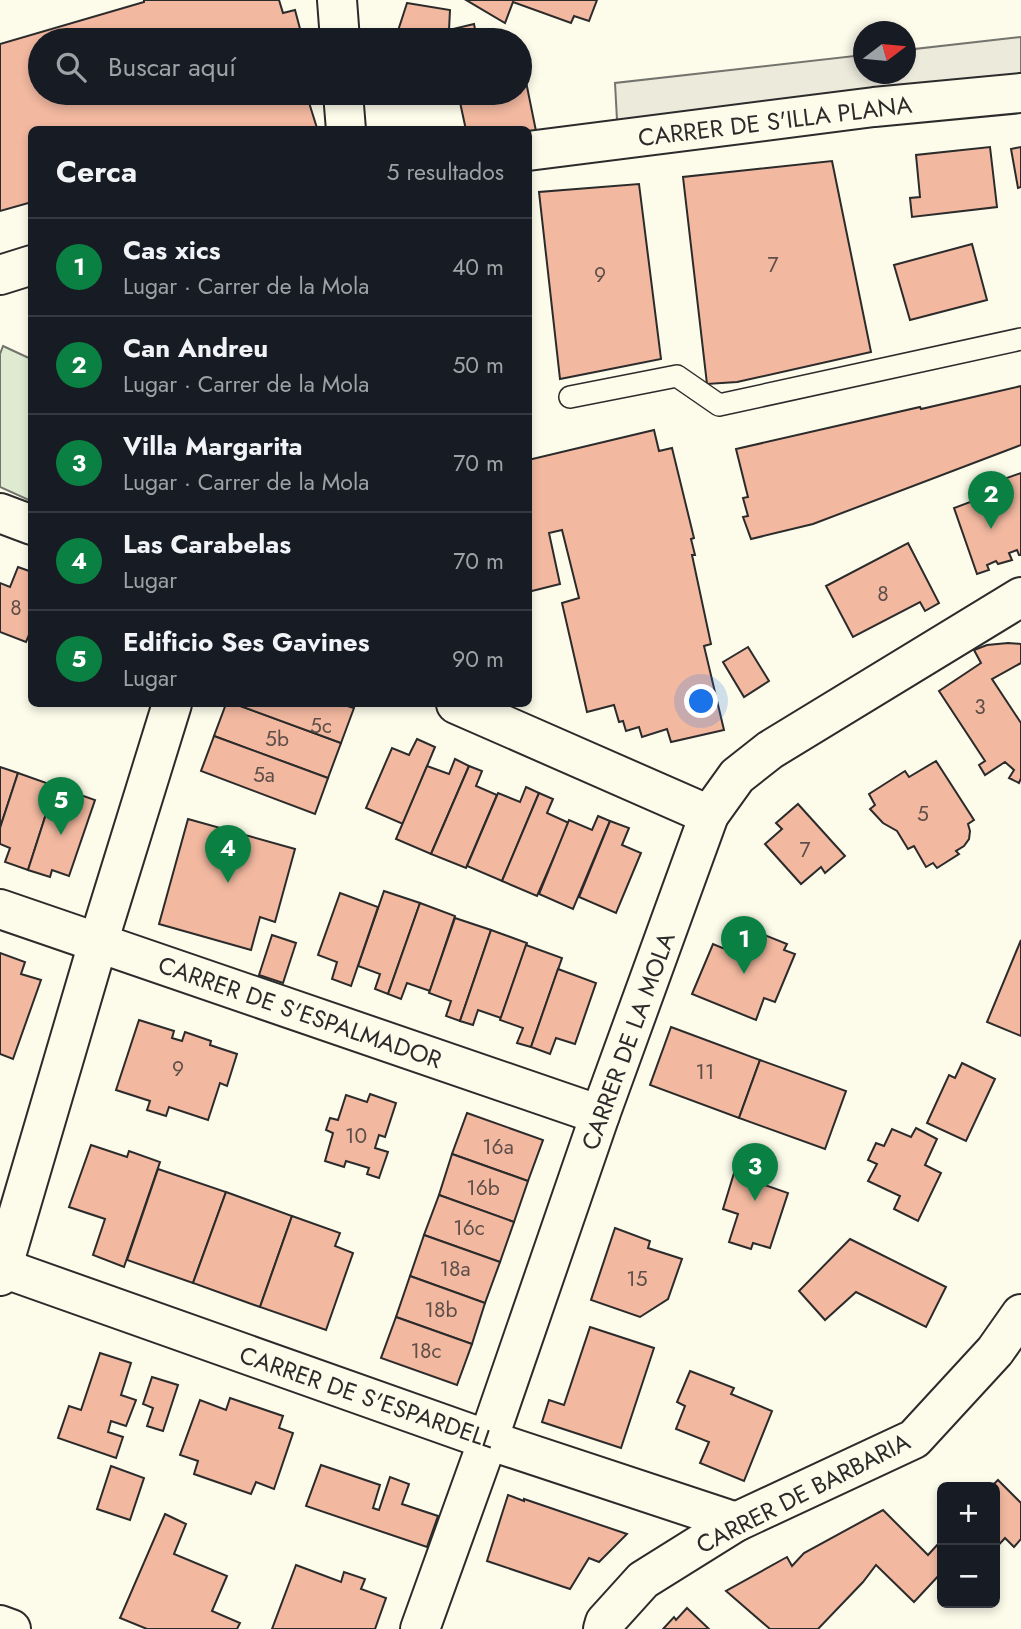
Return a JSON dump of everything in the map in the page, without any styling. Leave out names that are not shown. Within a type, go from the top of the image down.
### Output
[{"type":"street","points":[[337,0],[339,28]]},
{"type":"street","name":"CARRER DE S'ILLA PLANA","points":[[532,150],[874,107],[1021,93]]},
{"type":"street","points":[[344,105],[345,126]]},
{"type":"street","points":[[0,275],[28,266]]},
{"type":"street","points":[[0,513],[28,524]]},
{"type":"street","name":"CARRER DE LA MOLA","points":[[419,1629],[709,815],[737,776],[770,750],[1021,597]]},
{"type":"street","points":[[1,1271],[171,707]]},
{"type":"street","points":[[463,707],[709,815]]},
{"type":"street","name":"CARRER DE S'ESPALMADOR","points":[[0,909],[600,1115]]},
{"type":"street","name":"CARRER DE S'ESPARDELL","points":[[1,1271],[488,1440],[736,1522]]},
{"type":"street","name":"CARRER DE BARBARIA","points":[[603,1629],[605,1622],[643,1580],[736,1522],[914,1439],[995,1350],[1021,1314]]},
{"type":"street","points":[[0,1625],[10,1629]]},
{"type":"lane","points":[[570,397],[677,376],[719,405],[1021,339]]},
{"type":"green space","points":[[3,346],[28,358],[28,500],[0,487],[0,354]]},
{"type":"shaded area","points":[[1021,37],[1021,76],[617,120],[615,83],[853,56],[853,84],[916,84],[916,49]]},
{"type":"building","points":[[279,0],[283,13],[295,10],[300,28],[55,28],[144,2]]},
{"type":"building","points":[[466,0],[597,0],[589,21],[574,16],[571,23],[513,2],[505,23]]},
{"type":"building","points":[[407,3],[450,10],[449,28],[399,28]]},
{"type":"building","points":[[474,24],[475,28],[457,28]]},
{"type":"building","points":[[28,36],[28,105],[310,105],[316,126],[28,126],[28,203],[0,211],[0,44]]},
{"type":"building","points":[[461,105],[531,105],[536,131],[532,131],[532,126],[465,126]]},
{"type":"building","points":[[990,147],[997,207],[912,217],[910,198],[920,197],[916,155]]},
{"type":"building","points":[[1021,147],[1021,187],[1018,188],[1011,149]]},
{"type":"building","points":[[832,161],[871,352],[737,382],[707,384],[683,177]]},
{"type":"building","points":[[639,184],[661,359],[560,379],[539,192]]},
{"type":"building","points":[[972,244],[987,300],[910,320],[894,265]]},
{"type":"building","points":[[1021,386],[1021,445],[813,524],[751,539],[743,517],[748,516],[743,498],[748,497],[736,449]]},
{"type":"building","points":[[654,430],[659,451],[672,448],[694,538],[691,539],[695,555],[692,555],[711,644],[704,646],[724,730],[671,742],[667,729],[642,737],[639,727],[626,731],[623,721],[619,722],[614,705],[587,712],[562,603],[579,598],[562,530],[549,533],[560,584],[532,591],[532,459]]},
{"type":"building","points":[[1021,473],[1021,555],[1017,550],[1009,553],[1012,560],[998,564],[996,561],[987,565],[989,570],[977,574],[954,508],[986,496],[988,503],[1007,497],[1001,480]]},
{"type":"building","points":[[908,543],[939,603],[925,611],[920,602],[853,637],[826,586]]},
{"type":"building","points":[[18,567],[28,571],[26,642],[0,632],[0,583],[10,587]]},
{"type":"building","points":[[1021,644],[1021,663],[992,679],[1021,723],[1019,783],[1009,778],[1014,770],[1005,762],[985,775],[979,765],[985,761],[939,691],[981,663],[974,650],[987,645]]},
{"type":"building","points":[[748,647],[769,681],[744,697],[723,662]]},
{"type":"building","points":[[225,707],[243,707],[341,743],[328,778],[214,736]]},
{"type":"building","points":[[243,707],[354,708],[341,743]]},
{"type":"building","points":[[214,736],[328,778],[315,814],[201,771]]},
{"type":"building","points":[[417,739],[435,747],[403,824],[366,808],[392,748],[409,755]]},
{"type":"building","points":[[455,759],[469,766],[431,854],[396,839],[427,766],[449,774]]},
{"type":"building","points":[[936,761],[974,820],[968,824],[969,839],[956,851],[959,854],[937,868],[933,863],[926,867],[914,846],[908,849],[897,831],[883,823],[870,809],[875,805],[869,794],[905,771],[909,777]]},
{"type":"building","points":[[469,766],[482,771],[476,786],[497,795],[466,868],[431,854]]},
{"type":"building","points":[[0,767],[18,773],[0,828]]},
{"type":"building","points":[[18,773],[55,786],[28,870],[5,862],[10,848],[0,844],[0,828]]},
{"type":"building","points":[[55,786],[95,800],[69,876],[52,870],[50,877],[28,870]]},
{"type":"building","points":[[526,787],[539,793],[502,881],[467,866],[498,793],[520,802]]},
{"type":"building","points":[[539,793],[553,799],[547,813],[569,823],[537,896],[502,881]]},
{"type":"building","points":[[798,804],[845,856],[825,873],[821,867],[801,884],[765,844],[782,829],[776,823]]},
{"type":"building","points":[[598,816],[610,821],[573,909],[539,894],[569,820],[592,830]]},
{"type":"building","points":[[188,819],[295,849],[275,922],[260,917],[251,950],[159,924]]},
{"type":"building","points":[[610,821],[629,828],[622,845],[641,853],[616,913],[579,897]]},
{"type":"building","points":[[384,891],[420,903],[388,994],[375,989],[380,974],[358,966]]},
{"type":"building","points":[[340,893],[378,907],[351,986],[332,979],[337,962],[318,955]]},
{"type":"building","points":[[420,903],[455,916],[430,991],[407,983],[401,999],[388,994]]},
{"type":"building","points":[[455,918],[491,930],[460,1021],[446,1016],[451,1001],[429,993]]},
{"type":"building","points":[[748,925],[758,929],[757,932],[787,944],[784,950],[795,954],[775,1002],[764,998],[756,1020],[692,994],[713,944],[737,954]]},
{"type":"building","points":[[491,930],[527,943],[501,1018],[478,1010],[473,1025],[460,1021]]},
{"type":"building","points":[[272,935],[296,943],[283,983],[259,975]]},
{"type":"building","points":[[1021,940],[1021,1036],[987,1022]]},
{"type":"building","points":[[526,945],[562,958],[531,1047],[517,1043],[523,1028],[500,1020]]},
{"type":"building","points":[[0,953],[25,962],[21,974],[41,980],[13,1059],[0,1054]]},
{"type":"building","points":[[558,969],[596,983],[575,1044],[556,1038],[550,1054],[531,1047]]},
{"type":"building","points":[[139,1020],[174,1031],[172,1038],[182,1041],[185,1032],[211,1041],[210,1045],[237,1054],[227,1086],[220,1083],[208,1120],[169,1107],[166,1116],[147,1110],[150,1101],[116,1090]]},
{"type":"building","points":[[671,1027],[760,1060],[739,1118],[650,1085]]},
{"type":"building","points":[[760,1060],[846,1091],[825,1149],[739,1118]]},
{"type":"building","points":[[962,1063],[995,1079],[966,1141],[927,1123],[949,1075],[955,1078]]},
{"type":"building","points":[[370,1094],[396,1103],[385,1137],[379,1135],[375,1148],[388,1152],[379,1178],[367,1174],[369,1168],[346,1161],[344,1167],[325,1161],[333,1133],[326,1130],[330,1118],[338,1120],[346,1095],[367,1102]]},
{"type":"building","points":[[467,1113],[543,1140],[528,1181],[452,1154]]},
{"type":"building","points":[[916,1128],[937,1139],[925,1165],[941,1173],[918,1221],[894,1209],[900,1196],[868,1181],[877,1164],[868,1160],[876,1143],[884,1146],[892,1129],[911,1137]]},
{"type":"building","points":[[91,1145],[127,1157],[129,1151],[160,1162],[124,1267],[93,1255],[105,1219],[69,1207]]},
{"type":"building","points":[[452,1154],[528,1181],[514,1222],[439,1195]]},
{"type":"building","points":[[738,1160],[764,1169],[759,1183],[788,1193],[770,1248],[753,1243],[751,1249],[729,1242],[738,1214],[723,1209]]},
{"type":"building","points":[[158,1169],[226,1192],[193,1283],[127,1260]]},
{"type":"building","points":[[226,1192],[292,1216],[260,1307],[193,1283]]},
{"type":"building","points":[[439,1195],[514,1222],[500,1262],[424,1235]]},
{"type":"building","points":[[292,1216],[340,1233],[335,1246],[353,1253],[326,1330],[260,1307]]},
{"type":"building","points":[[615,1228],[650,1241],[648,1248],[682,1259],[668,1299],[640,1317],[591,1300]]},
{"type":"building","points":[[424,1235],[500,1262],[485,1303],[410,1276]]},
{"type":"building","points":[[850,1239],[946,1287],[926,1327],[856,1292],[825,1320],[799,1291]]},
{"type":"building","points":[[410,1276],[485,1303],[472,1344],[396,1317]]},
{"type":"building","points":[[396,1317],[472,1344],[457,1385],[381,1358]]},
{"type":"building","points":[[590,1327],[654,1348],[621,1448],[542,1422],[549,1400],[564,1405]]},
{"type":"building","points":[[100,1353],[131,1363],[121,1395],[136,1400],[126,1426],[111,1421],[108,1432],[123,1437],[116,1458],[58,1438],[69,1406],[81,1410]]},
{"type":"building","points":[[690,1371],[734,1388],[731,1394],[772,1411],[744,1481],[700,1463],[709,1442],[676,1429],[685,1406],[677,1402]]},
{"type":"building","points":[[152,1377],[178,1385],[163,1431],[147,1426],[153,1408],[143,1404]]},
{"type":"building","points":[[230,1398],[283,1416],[279,1428],[293,1433],[274,1489],[256,1482],[251,1494],[194,1474],[198,1461],[180,1455],[200,1400],[226,1410]]},
{"type":"building","points":[[321,1465],[380,1485],[373,1508],[379,1510],[390,1477],[409,1484],[402,1504],[438,1516],[427,1547],[306,1506]]},
{"type":"building","points":[[111,1466],[144,1478],[130,1520],[97,1509]]},
{"type":"building","points":[[1000,1482],[1021,1503],[1021,1539],[1014,1547],[1005,1538],[1000,1544]]},
{"type":"building","points":[[508,1495],[627,1534],[599,1562],[589,1558],[570,1589],[487,1561]]},
{"type":"building","points":[[883,1510],[928,1555],[937,1545],[937,1577],[914,1602],[876,1565],[818,1629],[770,1629],[726,1591],[787,1557],[792,1566],[804,1553]]},
{"type":"building","points":[[165,1514],[186,1524],[174,1554],[227,1576],[212,1611],[240,1623],[237,1629],[147,1629],[120,1618]]},
{"type":"building","points":[[296,1565],[341,1582],[344,1572],[365,1579],[361,1589],[386,1598],[375,1629],[272,1629]]},
{"type":"building","points":[[687,1608],[709,1629],[663,1629],[674,1617],[676,1620]]},
{"type":"place","name":"Can Andreu","points":[[991,529]]},
{"type":"place","name":"Edificio Ses Gavines","points":[[61,835]]},
{"type":"place","name":"Las Carabelas","points":[[228,883]]},
{"type":"place","name":"Cas xics","points":[[744,974]]},
{"type":"place","name":"Villa Margarita","points":[[755,1201]]}]
